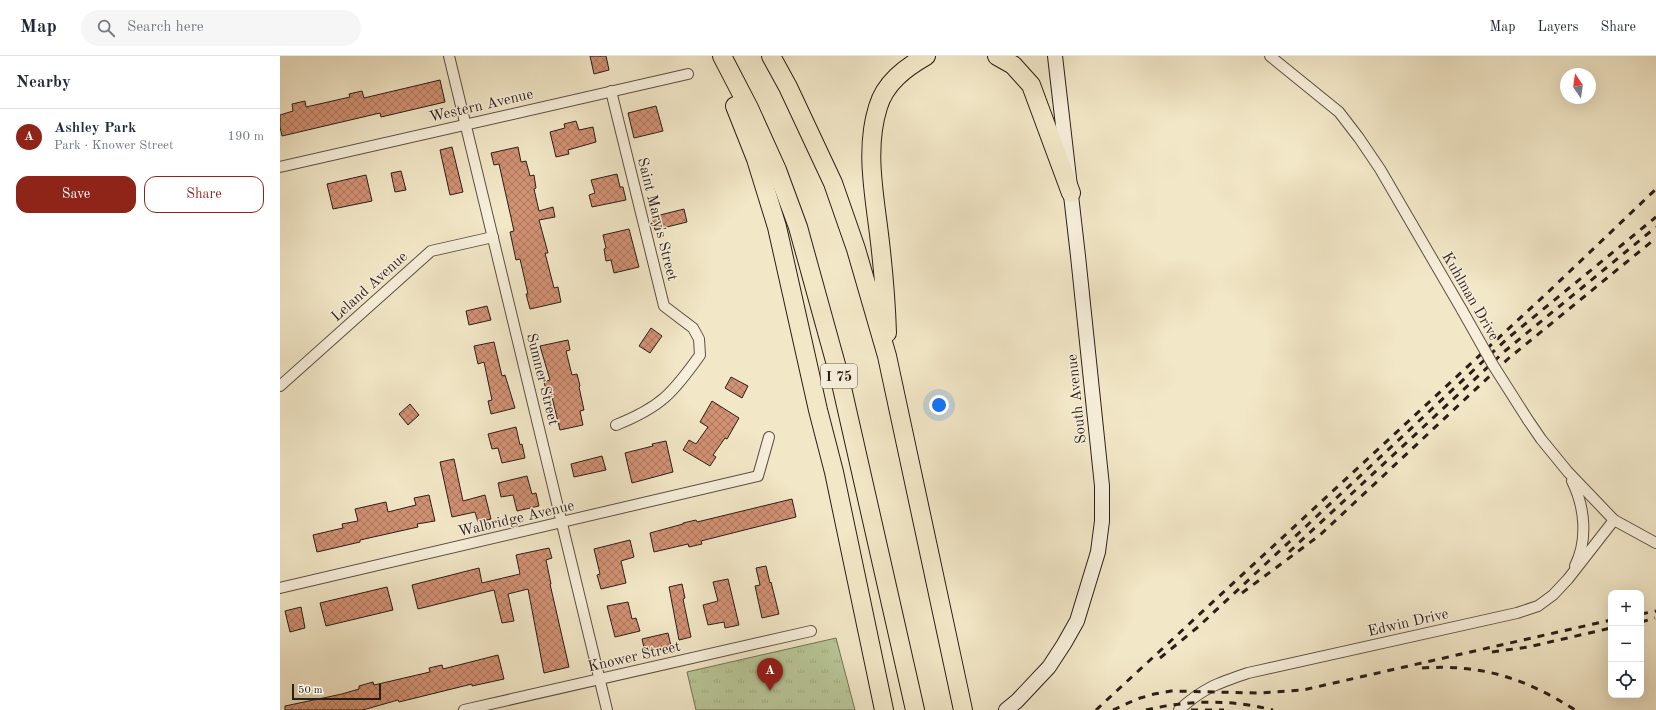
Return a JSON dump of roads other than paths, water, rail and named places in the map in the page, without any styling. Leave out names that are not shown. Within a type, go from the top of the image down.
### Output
[{"type":"highway","points":[[713,56],[730,93],[756,159],[777,227],[818,410],[834,472],[884,710]]},
{"type":"highway","name":"I 75","points":[[722,56],[749,108],[777,170],[798,227],[840,379],[915,710]]},
{"type":"highway","points":[[771,56],[788,87],[833,183],[856,249],[887,356],[963,710]]},
{"type":"highway","points":[[887,356],[885,291],[872,172],[872,134],[878,107],[894,79],[908,67],[926,56]]},
{"type":"highway","points":[[997,56],[1013,65],[1031,85],[1071,193]]},
{"type":"street","name":"Sumner Street","points":[[449,56],[607,710]]},
{"type":"street","name":"South Avenue","points":[[1006,710],[1017,701],[1049,667],[1077,621],[1098,552],[1102,521],[1102,486],[1055,56]]},
{"type":"street","name":"Kuhlman Drive","points":[[1270,56],[1339,112],[1359,138],[1380,169],[1493,365],[1541,439],[1568,472],[1614,520],[1656,543]]},
{"type":"street","name":"Western Avenue","points":[[280,167],[465,123],[688,74]]},
{"type":"street","name":"Saint Mary's Street","points":[[611,91],[664,306],[693,328],[699,339],[700,355],[670,394],[641,415],[616,425]]},
{"type":"street","name":"Leland Avenue","points":[[280,386],[285,378],[431,251],[493,237]]},
{"type":"street","name":"Walbridge Avenue","points":[[280,588],[758,476],[769,437]]},
{"type":"street","points":[[1568,472],[1578,494],[1583,527],[1582,544],[1578,560],[1568,579]]},
{"type":"street","name":"Edwin Drive","points":[[1179,710],[1202,691],[1248,673],[1517,613],[1538,606],[1553,595],[1568,579],[1614,520]]},
{"type":"street","name":"Knower Street","points":[[464,710],[811,631]]},
{"type":"railway","points":[[1096,710],[1545,295],[1656,189]]},
{"type":"railway","points":[[1160,658],[1198,627],[1508,338],[1656,217]]},
{"type":"railway","points":[[1289,552],[1505,351],[1656,227]]},
{"type":"railway","points":[[1242,593],[1320,535],[1509,358],[1656,238]]},
{"type":"railway","points":[[1644,613],[1656,611]]},
{"type":"railway","points":[[1644,621],[1655,618]]},
{"type":"railway","points":[[1113,710],[1137,699],[1171,691],[1259,693],[1303,690],[1608,621]]},
{"type":"railway","points":[[1492,652],[1528,647],[1608,629]]},
{"type":"railway","points":[[1422,668],[1464,668],[1502,676],[1538,689],[1575,710]]},
{"type":"railway","points":[[1146,710],[1178,704],[1210,702],[1257,706],[1273,710]]},
{"type":"railway","points":[[1191,710],[1224,710]]},
{"type":"place","name":"Ashley Park","points":[[770,691]]}]
